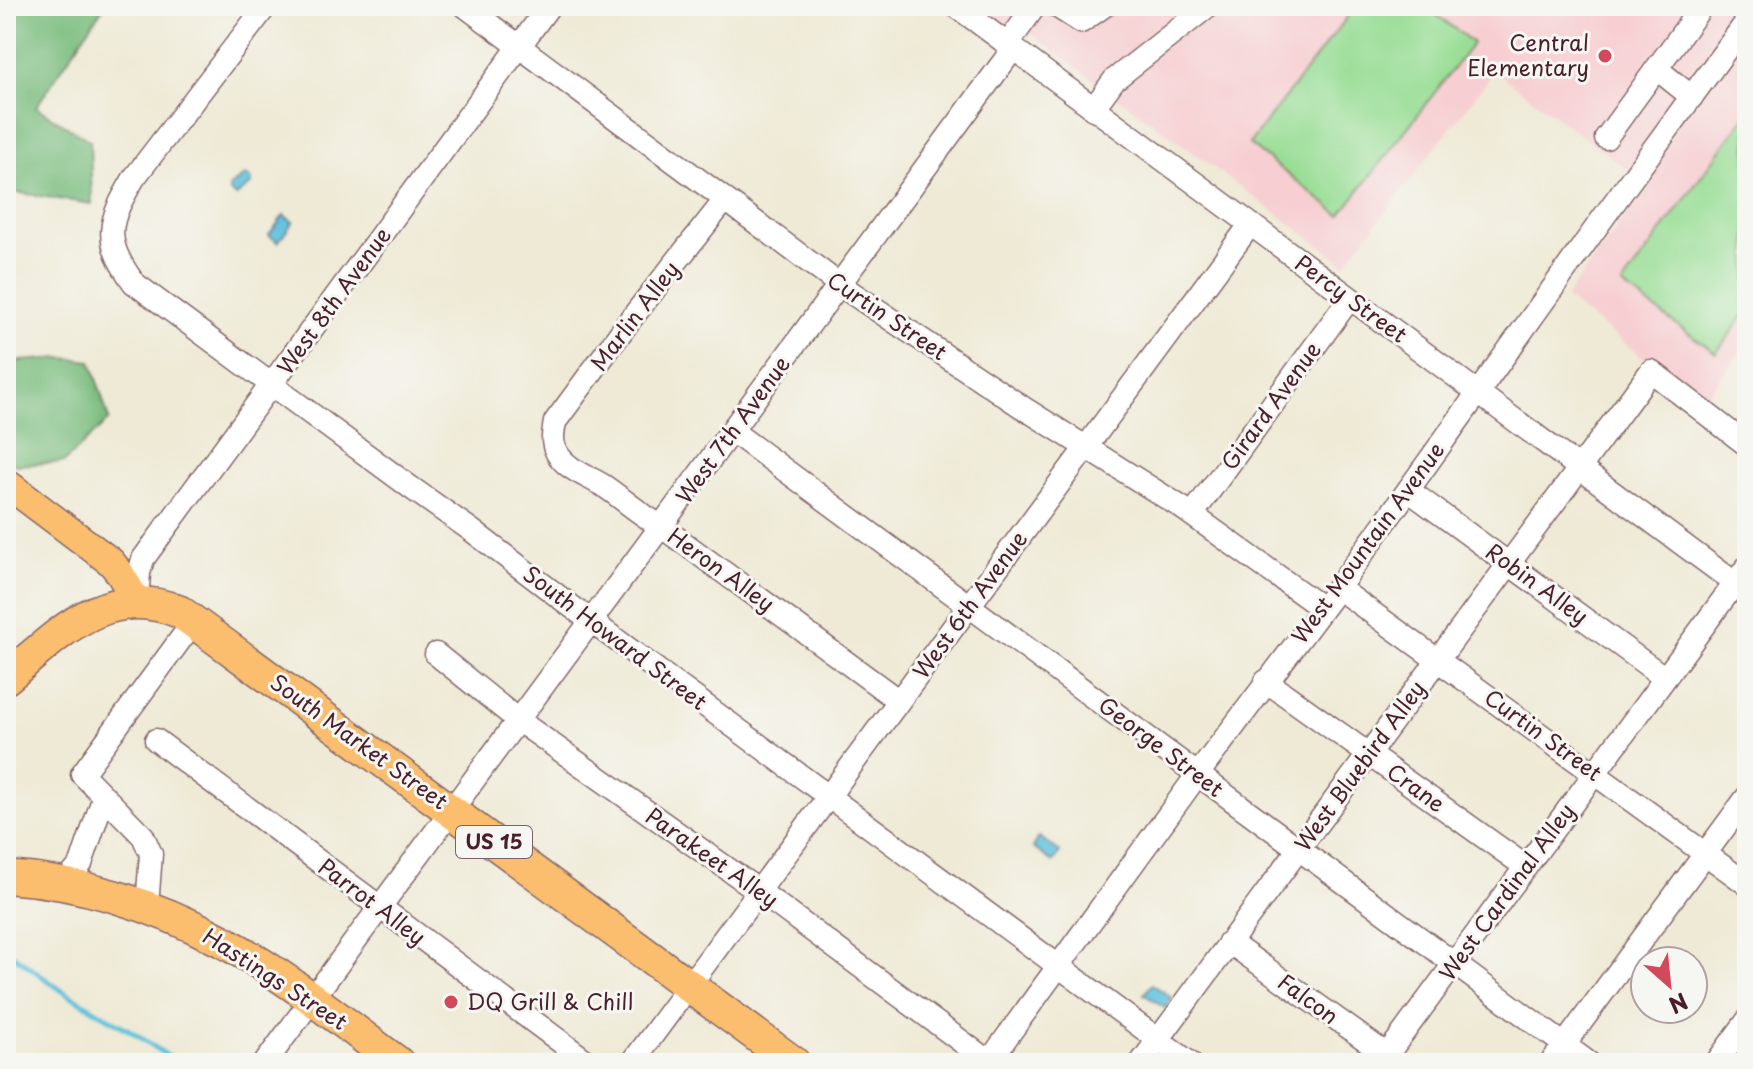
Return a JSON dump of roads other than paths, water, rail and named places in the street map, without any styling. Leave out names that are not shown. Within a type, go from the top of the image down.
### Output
[{"type":"highway","name":"South Market Street","points":[[137,602],[167,606],[194,621],[794,1063]]},
{"type":"highway","name":"US 15","points":[[6,678],[83,617],[109,605],[137,602]]},
{"type":"highway","name":"Hastings Street","points":[[6,877],[64,884],[147,906],[224,942],[312,1000],[398,1063]]},
{"type":"main road","points":[[6,483],[111,562],[137,602]]},
{"type":"street","name":"South Howard Street","points":[[266,6],[134,178],[113,216],[114,247],[120,264],[134,283],[1190,1063]]},
{"type":"street","name":"Curtin Street","points":[[465,6],[840,285],[1022,407],[1192,515],[1322,608]]},
{"type":"street","name":"West 8th Avenue","points":[[137,602],[143,559],[549,6]]},
{"type":"street","name":"Percy Street","points":[[956,6],[1579,468],[1743,580]]},
{"type":"street","name":"West 7th Avenue","points":[[265,1063],[840,285],[1010,47],[1035,6]]},
{"type":"street","points":[[1056,6],[1081,22],[1104,6]]},
{"type":"street","points":[[1093,109],[1114,80],[1208,6]]},
{"type":"street","points":[[1606,138],[1702,6]]},
{"type":"street","name":"West Mountain Avenue","points":[[988,1063],[1266,681],[1338,588],[1747,21]]},
{"type":"street","points":[[1657,69],[1692,97]]},
{"type":"street","name":"Marlin Alley","points":[[552,436],[555,422],[627,324],[725,200]]},
{"type":"street","name":"West 6th Avenue","points":[[632,1063],[1250,225]]},
{"type":"street","name":"Girard Avenue","points":[[1192,515],[1350,298]]},
{"type":"street","name":"West Bluebird Alley","points":[[1141,1063],[1651,371],[1747,445]]},
{"type":"street","name":"George Street","points":[[732,431],[1454,964],[1558,1054],[1589,1063]]},
{"type":"street","name":"Heron Alley","points":[[552,436],[555,450],[563,461],[662,527],[899,701]]},
{"type":"street","name":"Robin Alley","points":[[1408,490],[1665,678]]},
{"type":"street","name":"West Cardinal Alley","points":[[1384,1059],[1665,678],[1743,580]]},
{"type":"street","name":"Curtin Street","points":[[1338,588],[1747,884]]},
{"type":"street","points":[[147,906],[149,845],[82,774],[194,621]]},
{"type":"street","name":"Parakeet Alley","points":[[436,654],[519,721],[759,891],[988,1063]]},
{"type":"street","name":"Crane","points":[[1266,681],[1526,867]]},
{"type":"street","name":"Parrot Alley","points":[[156,740],[589,1063]]},
{"type":"street","points":[[64,884],[81,864],[104,796]]},
{"type":"street","points":[[1558,1054],[1747,797]]},
{"type":"street","name":"Falcon","points":[[1229,942],[1384,1059]]},
{"type":"street","points":[[1716,1063],[1745,1029]]},
{"type":"water","points":[[246,175],[252,184],[236,196],[232,194],[230,186]]},
{"type":"water","points":[[284,215],[293,222],[278,242],[269,235]]},
{"type":"water","points":[[1039,837],[1060,852],[1053,862],[1033,848]]},
{"type":"water","points":[[1152,984],[1172,998],[1165,1008],[1144,994]]},
{"type":"waterway","points":[[6,950],[61,990],[178,1063]]},
{"type":"place","name":"Central Elementary","points":[[1605,56]]},
{"type":"place","name":"DQ Grill & Chill","points":[[451,1002]]}]
